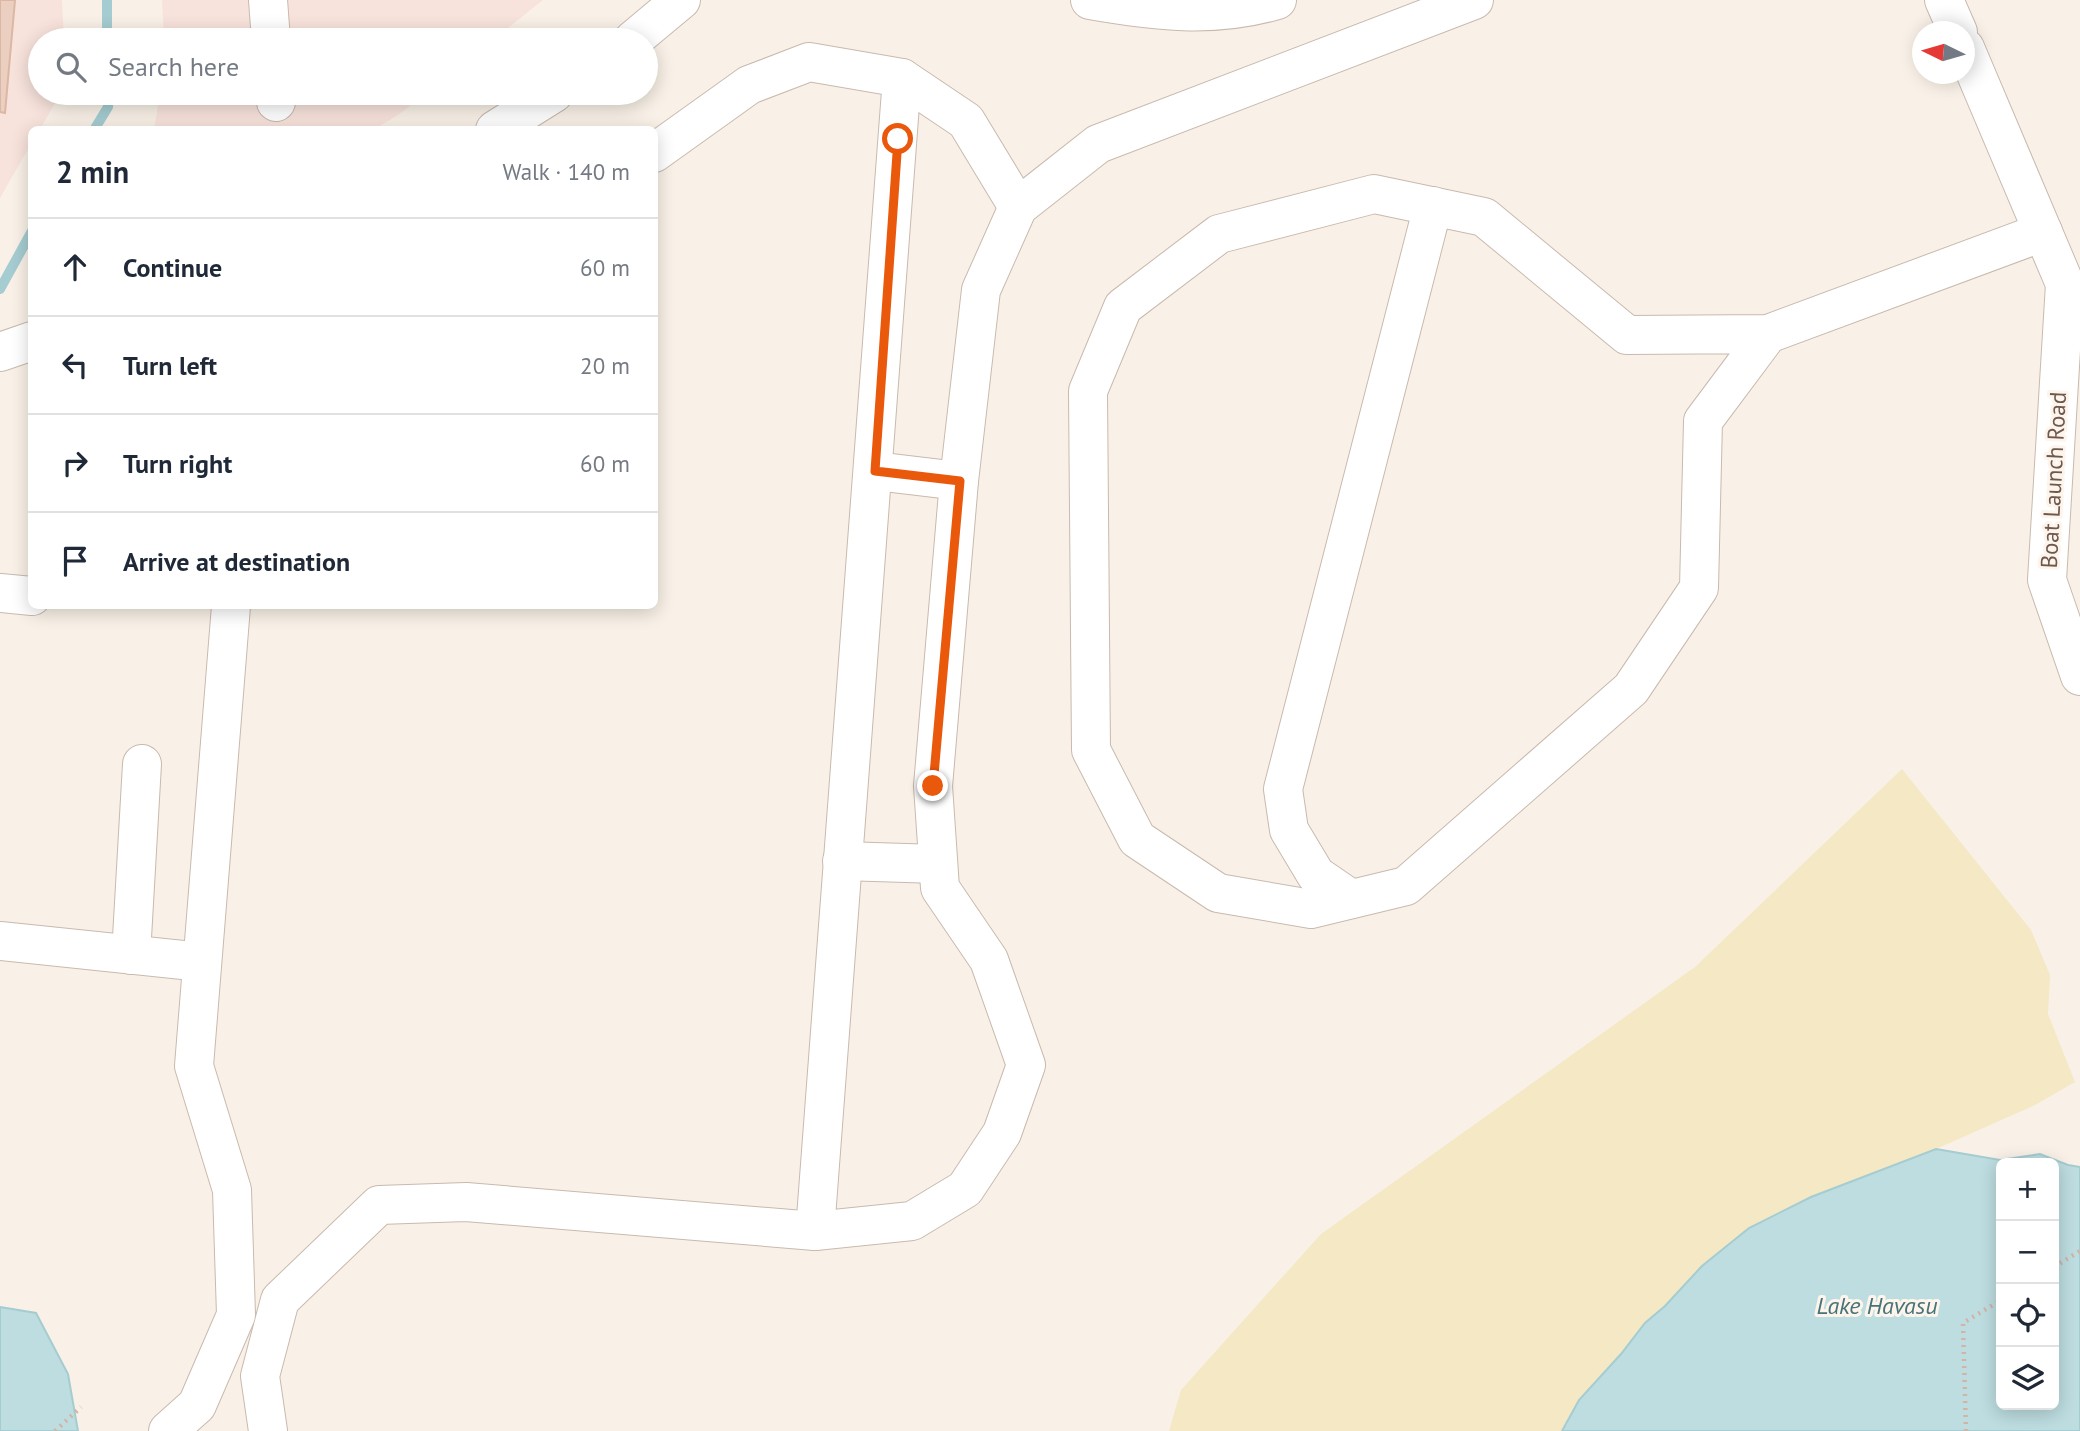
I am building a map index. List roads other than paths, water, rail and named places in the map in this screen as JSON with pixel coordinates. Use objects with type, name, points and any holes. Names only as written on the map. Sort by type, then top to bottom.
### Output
[{"type":"street","points":[[268,0],[270,28]]},
{"type":"street","points":[[647,28],[681,0]]},
{"type":"street","points":[[1090,0],[1186,13],[1225,11],[1277,0]]},
{"type":"street","points":[[268,1431],[260,1376],[280,1300],[379,1205],[466,1202],[815,1231],[912,1221],[965,1189],[1002,1133],[1026,1065],[989,960],[940,888],[933,786],[960,481],[981,290],[1018,207],[1098,144],[1474,0]]},
{"type":"street","points":[[1944,0],[1953,21]]},
{"type":"street","points":[[658,150],[749,85],[808,62],[902,78],[966,121],[1018,207]]},
{"type":"street","name":"Boat Launch Road","points":[[1975,72],[2065,284],[2047,580],[2080,676]]},
{"type":"street","points":[[815,1231],[842,860],[875,471],[902,78]]},
{"type":"street","points":[[501,126],[535,105]]},
{"type":"street","points":[[1768,334],[1703,421],[1699,588],[1631,689],[1406,886],[1311,909],[1218,893],[1137,839],[1091,750],[1088,391],[1124,307],[1219,234],[1374,194],[1484,217],[1627,335],[1768,334],[2043,232]]},
{"type":"street","points":[[1351,900],[1316,875],[1289,830],[1283,789],[1433,206]]},
{"type":"street","points":[[0,352],[28,342]]},
{"type":"street","points":[[875,471],[960,481]]},
{"type":"street","points":[[0,593],[28,596]]},
{"type":"street","points":[[168,1431],[197,1405],[236,1315],[232,1190],[194,1066],[232,609]]},
{"type":"street","points":[[131,955],[142,764]]},
{"type":"street","points":[[842,860],[938,864]]},
{"type":"street","points":[[0,941],[202,962]]},
{"type":"water","name":"Lake Havasu","points":[[1936,1149],[1996,1159],[1996,1410],[2059,1410],[2059,1161],[2080,1167],[2080,1431],[1562,1431],[1579,1400],[1645,1323],[1665,1306],[1702,1266],[1749,1228],[1811,1197]]},
{"type":"water","name":"Lake Havasu","points":[[2040,1154],[2050,1158],[2013,1158]]},
{"type":"water","points":[[0,1307],[36,1313],[68,1374],[78,1431],[0,1431]]},
{"type":"waterway","points":[[107,0],[107,28]]},
{"type":"waterway","points":[[96,126],[108,105]]},
{"type":"waterway","points":[[0,289],[28,238]]}]
